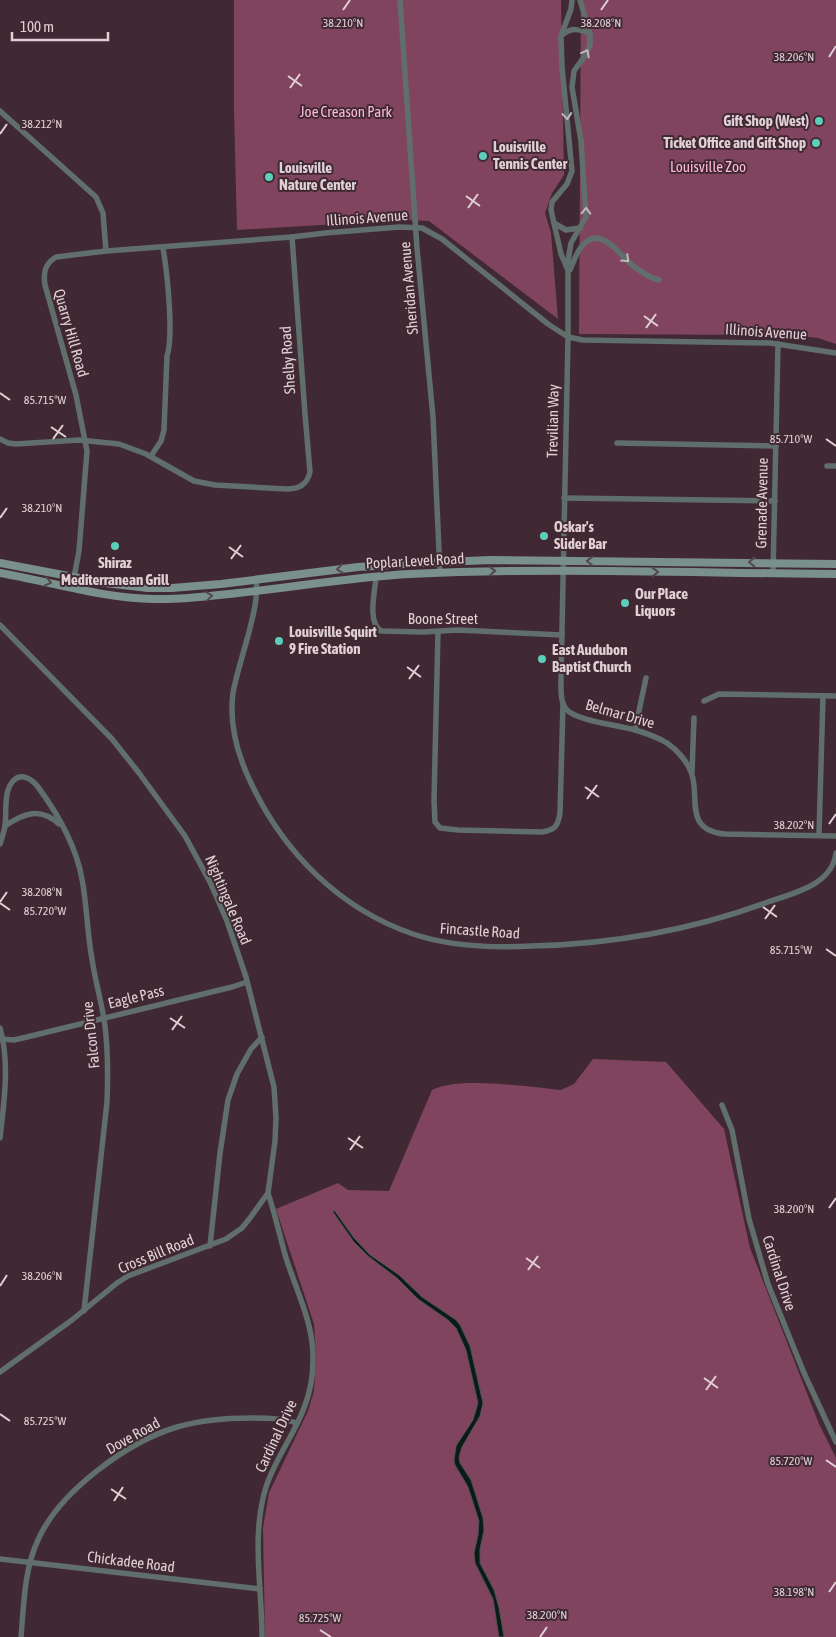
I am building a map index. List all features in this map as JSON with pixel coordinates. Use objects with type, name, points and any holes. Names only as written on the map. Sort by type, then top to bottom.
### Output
[{"type":"main road","name":"Poplar Level Road","points":[[0,563],[105,583],[148,588],[192,587],[358,566],[440,562],[774,562],[836,564]]},
{"type":"main road","name":"Poplar Level Road","points":[[0,573],[72,588],[151,599],[199,598],[376,577],[440,573],[563,571],[836,574]]},
{"type":"street","name":"Sheridan Avenue","points":[[400,0],[416,227],[433,417],[440,573]]},
{"type":"street","name":"Trevilian Way","points":[[569,272],[561,254],[551,217],[552,202],[567,184],[572,172],[562,67],[561,36],[571,10],[572,0]]},
{"type":"street","points":[[580,0],[590,34]]},
{"type":"street","points":[[561,36],[569,30],[579,29],[590,34]]},
{"type":"street","name":"Trevilian Way","points":[[563,571],[569,252],[571,243],[586,217],[581,141],[572,79],[578,64],[588,50],[590,34]]},
{"type":"street","points":[[0,111],[96,197],[103,213],[106,251]]},
{"type":"street","points":[[554,223],[566,230],[580,228]]},
{"type":"street","name":"Illinois Avenue","points":[[106,251],[416,227],[429,230],[442,239],[548,324],[568,337],[583,340],[733,341],[778,344],[836,353]]},
{"type":"street","name":"Shelby Road","points":[[151,456],[185,476],[204,483],[292,490],[302,486],[307,481],[310,472],[309,447],[292,237]]},
{"type":"street","points":[[569,272],[582,246],[588,240],[595,238],[608,241],[632,265],[652,278],[659,280]]},
{"type":"street","points":[[0,438],[8,443],[16,444],[78,440],[119,444],[134,448],[151,456],[161,441],[164,430],[167,356],[169,349],[169,319],[163,248]]},
{"type":"street","name":"Quarry Hill Road","points":[[72,588],[79,551],[87,463],[86,442],[76,395],[46,293],[44,276],[47,264],[56,258],[106,251]]},
{"type":"street","name":"Grenade Avenue","points":[[773,574],[778,344]]},
{"type":"street","points":[[617,443],[776,446]]},
{"type":"street","points":[[827,466],[836,466]]},
{"type":"street","points":[[564,498],[775,501]]},
{"type":"street","points":[[438,632],[434,800],[437,826],[443,829],[458,830],[542,832],[552,830],[558,825],[560,813],[563,702],[561,679],[563,571]]},
{"type":"street","name":"Boone Street","points":[[376,577],[373,618],[376,627],[384,632],[458,630],[562,635]]},
{"type":"street","name":"Fincastle Road","points":[[256,580],[258,591],[234,692],[232,711],[238,748],[246,770],[270,818],[297,856],[343,897],[388,924],[414,935],[440,942],[482,946],[557,946],[635,937],[673,930],[727,916],[797,891],[825,877],[834,864],[836,853]]},
{"type":"street","name":"Nightingale Road","points":[[0,625],[112,739],[139,772],[180,830],[210,882],[247,982],[274,1087],[275,1141],[268,1193]]},
{"type":"street","points":[[635,730],[646,678]]},
{"type":"street","points":[[704,701],[719,694],[836,696]]},
{"type":"street","points":[[820,835],[824,696]]},
{"type":"street","name":"Belmar Drive","points":[[563,702],[567,710],[575,715],[635,730],[660,739],[682,758],[692,772]]},
{"type":"street","points":[[694,718],[692,772],[697,815],[701,822],[711,831],[725,834],[836,836]]},
{"type":"street","name":"Falcon Drive","points":[[5,826],[10,786],[14,780],[22,777],[29,778],[36,784],[64,828],[75,853],[82,879],[91,957],[104,1018],[108,1052],[108,1102],[84,1311]]},
{"type":"street","points":[[0,844],[5,826],[17,817],[28,813],[39,813],[53,818],[64,828]]},
{"type":"street","name":"Eagle Pass","points":[[1,1039],[14,1040],[247,982]]},
{"type":"street","points":[[0,1028],[5,1072],[0,1138]]},
{"type":"street","points":[[210,1246],[220,1152],[228,1100],[237,1074],[251,1049],[262,1038]]},
{"type":"street","name":"Cardinal Drive","points":[[722,1105],[732,1130],[749,1219],[768,1284],[804,1374],[836,1441]]},
{"type":"street","name":"Cross Bill Road","points":[[0,1372],[84,1311],[128,1276],[226,1240],[235,1234],[246,1223],[268,1193]]},
{"type":"street","name":"Cardinal Drive","points":[[262,1637],[258,1540],[266,1488],[272,1472],[304,1410],[310,1386],[313,1359],[308,1321],[285,1254],[268,1193]]},
{"type":"street","name":"Dove Road","points":[[21,1637],[30,1562],[43,1530],[63,1501],[98,1471],[139,1444],[176,1427],[213,1419],[261,1418],[297,1423]]},
{"type":"street","name":"Chickadee Road","points":[[0,1559],[260,1589]]},
{"type":"green space","name":"Joe Creason Park","points":[[234,0],[561,0],[564,175],[552,193],[545,213],[551,233],[558,319],[429,221],[405,220],[237,230]]},
{"type":"green space","name":"Louisville Zoo","points":[[581,0],[836,0],[836,344],[818,338],[790,335],[579,334]]},
{"type":"green space","points":[[593,1059],[666,1062],[724,1129],[750,1248],[819,1424],[836,1458],[836,1637],[265,1637],[263,1528],[269,1493],[308,1411],[314,1391],[316,1355],[314,1324],[276,1209],[338,1183],[348,1190],[389,1191],[432,1090],[444,1086],[476,1083],[561,1090],[574,1084]]},
{"type":"shaded area","points":[[334,1210],[354,1238],[370,1255],[399,1275],[422,1297],[456,1320],[470,1346],[483,1403],[480,1416],[462,1447],[459,1457],[460,1463],[471,1480],[483,1518],[484,1530],[480,1549],[480,1563],[494,1590],[504,1637],[499,1637],[493,1599],[475,1563],[474,1553],[479,1521],[468,1487],[454,1460],[456,1446],[473,1420],[478,1403],[466,1350],[456,1328],[448,1320],[418,1299],[397,1278],[368,1256],[354,1242],[333,1212]]},
{"type":"place","name":"Gift Shop (West)","points":[[819,121]]},
{"type":"place","name":"Ticket Office and Gift Shop","points":[[816,143]]},
{"type":"place","name":"Louisville Tennis Center","points":[[483,156]]},
{"type":"place","name":"Louisville Nature Center","points":[[269,177]]},
{"type":"place","name":"Oskar's Slider Bar","points":[[544,536]]},
{"type":"place","name":"Shiraz Mediterranean Grill","points":[[115,546]]},
{"type":"place","name":"Our Place Liquors","points":[[625,603]]},
{"type":"place","name":"Louisville Squirt 9 Fire Station","points":[[279,641]]},
{"type":"place","name":"East Audubon Baptist Church","points":[[542,659]]}]
